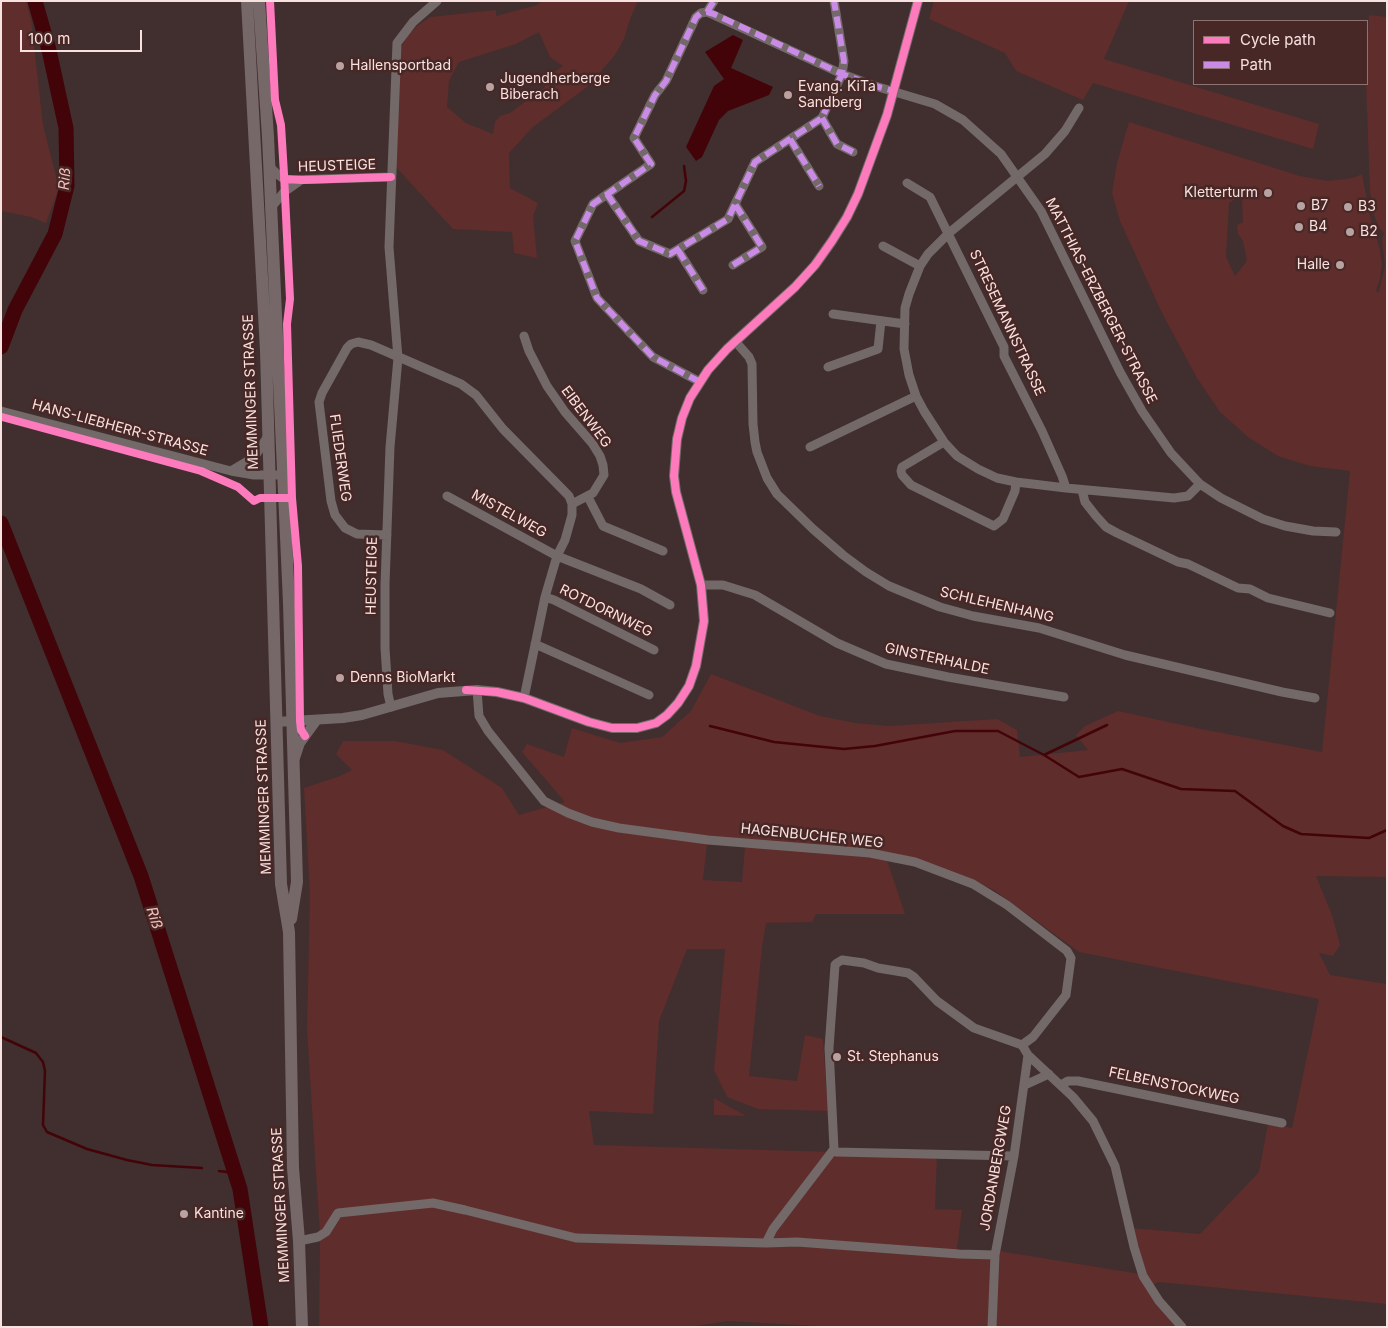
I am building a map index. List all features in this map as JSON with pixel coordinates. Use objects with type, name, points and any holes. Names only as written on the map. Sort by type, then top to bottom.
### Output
[{"type":"main road","name":"MEMMINGER STRASSE","points":[[247,1],[269,434],[282,884],[290,932]]},
{"type":"main road","name":"MEMMINGER STRASSE","points":[[259,1],[284,475],[293,721],[297,882],[290,932],[293,1168],[302,1327]]},
{"type":"street","name":"HEUSTEIGE","points":[[391,707],[388,694],[385,648],[385,584],[390,447],[398,358],[389,247],[397,43],[413,22],[437,1]]},
{"type":"street","points":[[700,382],[653,357],[597,298],[575,241],[593,204],[651,164],[634,138],[655,95],[666,82],[696,17],[701,13],[707,12],[714,1]]},
{"type":"street","points":[[607,194],[639,241],[670,254],[728,219],[755,162],[822,118],[842,74],[844,61],[834,1]]},
{"type":"street","points":[[276,722],[316,721],[362,715],[438,693],[477,690],[524,698],[589,722],[612,728],[637,728],[656,723],[678,703],[689,686],[696,666],[704,621],[701,585],[676,492],[674,476],[674,457],[680,425],[690,398],[717,359],[795,287],[815,265],[832,241],[858,194],[887,115],[918,1]]},
{"type":"street","name":"MATTHIAS-ERZBERGER-STRASSE","points":[[707,12],[842,74],[935,104],[964,120],[1001,154],[1019,177],[1041,211],[1120,372],[1142,411],[1171,452],[1200,484],[1221,498],[1285,526],[1336,532]]},
{"type":"street","points":[[1079,108],[1055,145],[1019,177],[949,233],[928,254],[920,266],[908,294],[905,324],[906,361],[916,396],[934,430],[957,456],[978,469],[998,478],[1082,490],[1174,498],[1188,496],[1200,484]]},
{"type":"street","points":[[822,118],[837,144],[853,152]]},
{"type":"street","points":[[790,138],[819,186]]},
{"type":"street","name":"HEUSTEIGE","points":[[268,166],[284,179],[391,177]]},
{"type":"street","name":"HEUSTEIGE","points":[[270,209],[284,192],[302,180]]},
{"type":"street","name":"STRESEMANNSTRASSE","points":[[907,183],[930,197],[949,233],[1004,348],[1004,356],[1050,447],[1066,488]]},
{"type":"street","points":[[733,265],[762,247],[735,204]]},
{"type":"street","points":[[883,246],[920,266]]},
{"type":"street","points":[[678,250],[703,290]]},
{"type":"street","points":[[833,314],[905,324]]},
{"type":"street","points":[[828,367],[878,349],[881,321]]},
{"type":"street","name":"EIBENWEG","points":[[524,336],[528,351],[547,386],[565,412],[592,443],[603,465],[604,475],[598,486],[588,497],[572,504]]},
{"type":"street","name":"SCHLEHENHANG","points":[[735,341],[749,357],[752,364],[753,424],[757,452],[767,478],[777,494],[843,555],[889,586],[956,612],[1039,628],[1124,655],[1315,698]]},
{"type":"street","name":"FLIEDERWEG","points":[[387,535],[357,534],[345,528],[335,515],[331,501],[318,402],[351,344],[364,342],[398,358]]},
{"type":"street","points":[[398,358],[461,384],[476,396],[504,430],[562,487],[572,504],[570,524],[557,556],[545,597],[524,698]]},
{"type":"street","points":[[810,447],[916,396]]},
{"type":"street","name":"HANS-LIEBHERR-STRASSE","points":[[2,411],[231,471],[254,475],[284,475]]},
{"type":"street","points":[[231,471],[257,453],[269,434]]},
{"type":"street","points":[[944,442],[902,466],[902,475],[911,485],[994,526],[1003,519],[1015,491],[1016,482]]},
{"type":"street","points":[[1082,490],[1086,502],[1096,516],[1106,527],[1117,533],[1238,588],[1250,589],[1268,598],[1330,614]]},
{"type":"street","name":"MISTELWEG","points":[[447,496],[557,556],[641,589],[670,605]]},
{"type":"street","points":[[588,497],[602,526],[663,551]]},
{"type":"street","name":"GINSTERHALDE","points":[[701,585],[723,584],[755,595],[837,643],[886,664],[1064,697]]},
{"type":"street","name":"ROTDORNWEG","points":[[545,597],[654,650]]},
{"type":"street","points":[[535,644],[649,695]]},
{"type":"street","name":"HAGENBUCHER WEG","points":[[477,690],[479,716],[488,731],[544,801],[568,813],[592,822],[619,828],[708,840],[870,853],[915,862],[972,884],[1008,905],[1067,951],[1071,958],[1066,995],[1033,1038],[1022,1045]]},
{"type":"street","points":[[294,759],[300,742],[316,721]]},
{"type":"street","points":[[766,1243],[773,1229],[834,1149],[829,1048],[835,966],[839,961],[864,963],[878,968],[908,973],[937,1001],[974,1028],[1022,1045],[1028,1055],[1061,1085],[1093,1121],[1115,1166],[1134,1248],[1143,1276],[1159,1300],[1182,1327]]},
{"type":"street","name":"JORDANBERGWEG","points":[[992,1327],[995,1255],[1014,1156],[1028,1055]]},
{"type":"street","points":[[1025,1085],[1049,1074]]},
{"type":"street","name":"FELBENSTOCKWEG","points":[[1061,1085],[1068,1081],[1078,1081],[1282,1123]]},
{"type":"street","points":[[834,1149],[836,1152],[1014,1156]]},
{"type":"street","points":[[298,1241],[318,1238],[326,1232],[338,1213],[432,1204],[465,1210],[576,1238],[766,1243],[797,1242],[995,1255]]},
{"type":"shaded area","points":[[1,1],[26,1],[31,20],[43,125],[59,188],[46,223],[31,217],[1,211]]},
{"type":"shaded area","points":[[542,1],[638,1],[624,39],[615,55],[587,87],[533,127],[509,153],[510,188],[538,203],[533,216],[537,258],[514,253],[512,232],[453,229],[394,165],[399,52],[407,36],[430,17],[496,10],[496,16],[537,5]],"holes":[[[539,32],[550,57],[563,66],[542,81],[545,87],[510,113],[500,116],[495,122],[493,134],[466,123],[447,107],[449,81],[459,62],[516,44]]]},
{"type":"shaded area","points":[[934,1],[1129,1],[1104,59],[1319,124],[1313,149],[1093,83],[1083,100],[1016,71],[1005,53],[929,19]]},
{"type":"shaded area","points":[[1369,15],[1387,17],[1387,877],[1316,876],[1332,915],[1340,945],[1333,956],[1319,953],[1330,975],[1387,984],[1387,1304],[1159,1282],[1148,1287],[1177,1327],[834,1327],[728,1321],[689,1327],[319,1327],[320,1235],[307,1029],[310,894],[304,788],[352,770],[336,754],[343,741],[395,741],[443,750],[502,788],[519,815],[565,802],[522,752],[527,744],[564,757],[572,728],[620,743],[662,737],[691,711],[711,674],[820,716],[855,723],[888,726],[997,719],[1017,730],[1020,757],[1088,750],[1076,735],[1085,726],[1118,711],[1322,752],[1350,471],[1310,466],[1278,456],[1248,437],[1220,412],[1197,378],[1162,313],[1120,221],[1112,193],[1117,163],[1129,122],[1300,176],[1328,181],[1353,178],[1362,174],[1370,216],[1380,250],[1382,265],[1376,291],[1379,292],[1385,266],[1382,240],[1384,233],[1379,228],[1374,215],[1370,192],[1366,85],[1368,85]],"holes":[[[1256,185],[1252,191],[1245,195],[1242,201],[1243,222],[1237,225],[1247,261],[1235,276],[1226,257],[1229,203]],[[707,843],[745,847],[742,882],[703,880]],[[885,854],[960,875],[994,890],[1079,952],[1319,999],[1292,1128],[1268,1123],[1259,1172],[1200,1234],[1130,1228],[1146,1275],[999,1251],[956,1256],[962,1210],[935,1209],[937,1155],[594,1145],[589,1111],[653,1114],[659,1021],[687,949],[725,949],[714,1070],[727,1097],[758,1109],[828,1111],[823,1039],[805,1035],[797,1081],[749,1076],[766,923],[812,922],[816,914],[905,914]]]},
{"type":"shaded area","points":[[733,35],[743,40],[731,68],[773,87],[769,95],[728,111],[719,120],[702,157],[696,161],[686,147],[714,86],[724,79],[705,52]]},
{"type":"shaded area","points":[[714,1098],[746,1116],[714,1115]]},
{"type":"waterway","name":"Riß","points":[[1,347],[15,310],[55,234],[67,186],[66,128],[49,50],[35,1]]},
{"type":"waterway","points":[[652,217],[684,191],[686,181],[684,166]]},
{"type":"waterway","name":"Riß","points":[[1,523],[141,876],[240,1189],[261,1327]]},
{"type":"waterway","points":[[710,726],[774,742],[844,749],[875,746],[955,731],[998,731],[1044,755],[1107,725]]},
{"type":"waterway","points":[[1044,755],[1079,777],[1122,769],[1181,789],[1235,791],[1283,826],[1301,834],[1369,838],[1387,830]]},
{"type":"waterway","points":[[1,1037],[36,1053],[43,1062],[45,1071],[43,1125],[47,1132],[87,1149],[127,1160],[152,1165],[202,1168]]},
{"type":"waterway","points":[[219,1171],[235,1173]]},
{"type":"marked path","points":[[707,12],[714,1]]},
{"type":"marked path","points":[[607,194],[639,241],[670,254],[728,219],[755,162],[822,118],[842,74],[844,61],[834,1]]},
{"type":"marked path","points":[[700,382],[653,357],[597,298],[575,241],[593,204],[651,164],[634,138],[655,95],[666,81],[696,17],[701,13],[714,14],[842,74],[894,91]]},
{"type":"marked path","points":[[822,118],[837,144],[853,152]]},
{"type":"marked path","points":[[790,139],[819,186]]},
{"type":"marked path","points":[[733,265],[762,247],[735,204]]},
{"type":"marked path","points":[[678,250],[703,290]]},
{"type":"cycle path","points":[[270,1],[275,100],[281,125],[290,299],[287,324],[292,498],[298,566],[300,721],[301,730],[305,736]]},
{"type":"cycle path","points":[[466,690],[497,692],[524,698],[589,722],[612,728],[637,728],[656,723],[678,703],[689,686],[696,666],[704,621],[701,585],[676,492],[674,476],[677,439],[682,418],[690,398],[708,370],[727,349],[795,287],[815,265],[847,217],[858,194],[887,115],[918,1]]},
{"type":"cycle path","points":[[284,179],[391,177]]},
{"type":"cycle path","points":[[2,417],[201,471],[238,487],[254,501],[260,498],[292,498]]},
{"type":"place","name":"Hallensportbad","points":[[340,66]]},
{"type":"place","name":"Jugendherberge Biberach","points":[[490,87]]},
{"type":"place","name":"Evang. KiTa Sandberg","points":[[788,95]]},
{"type":"place","name":"Kletterturm","points":[[1268,193]]},
{"type":"place","name":"B7","points":[[1301,206]]},
{"type":"place","name":"B3","points":[[1348,207]]},
{"type":"place","name":"B4","points":[[1299,227]]},
{"type":"place","name":"B2","points":[[1350,232]]},
{"type":"place","name":"Halle","points":[[1340,265]]},
{"type":"place","name":"Denns BioMarkt","points":[[340,678]]},
{"type":"place","name":"St. Stephanus","points":[[837,1057]]},
{"type":"place","name":"Kantine","points":[[184,1214]]}]
